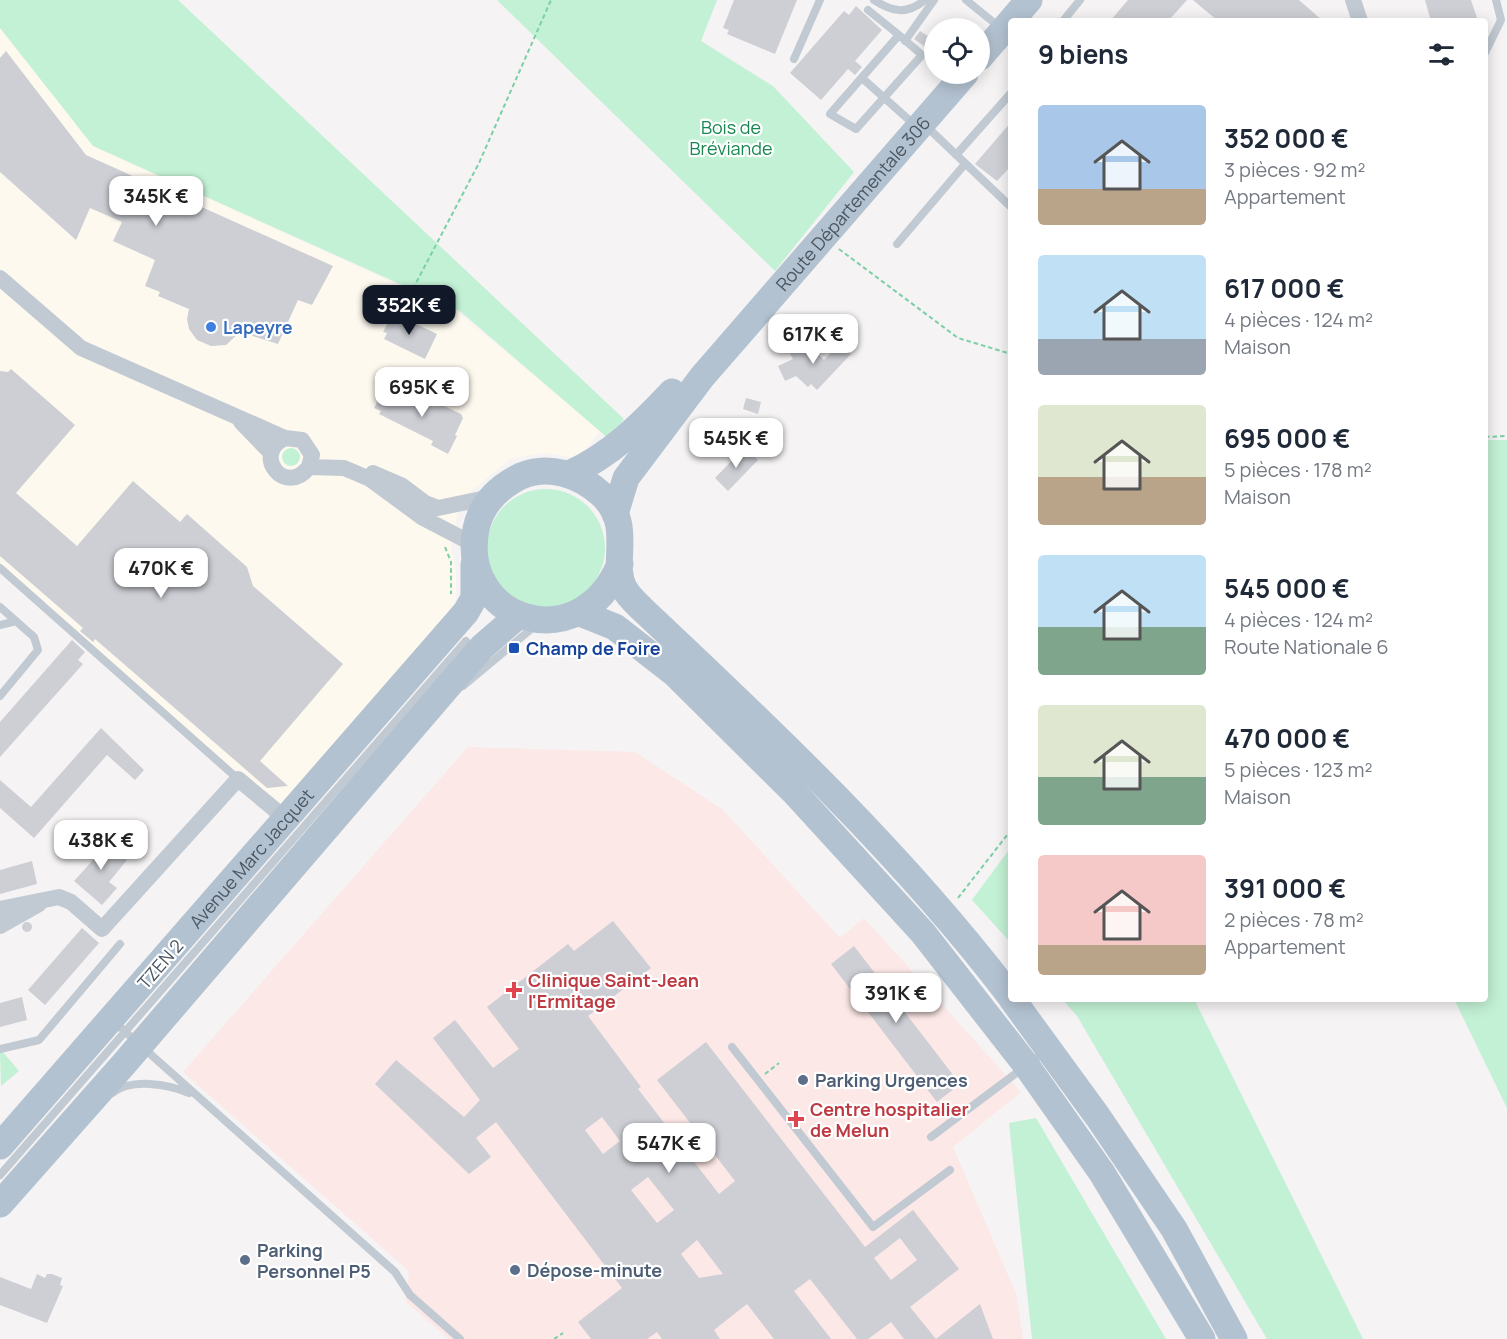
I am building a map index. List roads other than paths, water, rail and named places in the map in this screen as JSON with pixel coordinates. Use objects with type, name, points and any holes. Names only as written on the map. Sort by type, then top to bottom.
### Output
[{"type":"main road","points":[[990,23],[1010,0]]},
{"type":"main road","points":[[1014,18],[1029,0]]},
{"type":"main road","points":[[990,45],[1008,24]]},
{"type":"main road","name":"Route Départementale 306","points":[[666,410],[822,237],[915,121],[939,84]]},
{"type":"main road","name":"Route Départementale 306","points":[[666,410],[915,121],[954,84]]},
{"type":"main road","points":[[569,474],[594,462],[666,410]]},
{"type":"main road","points":[[615,514],[626,478],[666,410]]},
{"type":"main road","points":[[620,564],[612,584],[598,601],[580,613],[562,619],[531,617],[498,601],[482,581],[473,551],[478,519],[491,497],[507,483],[526,474],[548,471],[569,474],[596,489],[615,514],[622,538],[620,564],[623,588],[642,609],[766,725],[943,913],[1008,993]]},
{"type":"main road","name":"Avenue Marc Jacquet","points":[[0,1146],[466,612],[474,598],[473,551]]},
{"type":"main road","points":[[580,613],[615,627],[674,673],[794,792],[923,933],[1026,1065],[1102,1173],[1202,1339]]},
{"type":"main road","name":"Avenue Marc Jacquet","points":[[0,1204],[483,647],[531,617]]},
{"type":"main road","points":[[1015,1002],[1050,1048],[1183,1245],[1234,1339]]},
{"type":"main road","points":[[1183,1245],[1198,1261],[1247,1339]]},
{"type":"street","points":[[1353,0],[1359,18]]},
{"type":"street","points":[[0,278],[81,348],[285,438],[297,438],[318,451],[401,484],[425,503],[438,508],[491,497]]},
{"type":"street","points":[[223,410],[248,428],[271,453],[275,471],[286,478],[300,476],[309,467],[312,455],[306,443]]},
{"type":"street","points":[[271,453],[274,445],[285,438]]},
{"type":"street","points":[[309,467],[344,468],[370,478],[405,506],[473,551]]},
{"type":"street","points":[[0,909],[59,897],[71,902],[102,929],[238,780],[285,818]]},
{"type":"street","points":[[0,926],[18,918],[45,900]]},
{"type":"lane","points":[[794,59],[820,0]]},
{"type":"lane","points":[[874,0],[898,12],[912,9],[925,0]]},
{"type":"lane","points":[[868,10],[902,38],[922,55],[856,129],[830,114],[902,38],[934,0]]},
{"type":"lane","points":[[966,0],[979,18]]},
{"type":"lane","points":[[1065,18],[1080,0]]},
{"type":"lane","points":[[1488,47],[1501,20],[1496,0]]},
{"type":"lane","points":[[862,78],[956,155],[1008,204]]},
{"type":"lane","points":[[956,155],[1008,96]]},
{"type":"lane","points":[[897,244],[965,164]]},
{"type":"lane","points":[[0,568],[238,780]]},
{"type":"lane","points":[[0,607],[34,638],[38,650],[0,696]]},
{"type":"lane","points":[[0,626],[16,621]]},
{"type":"lane","name":"TZEN 2","points":[[0,1175],[466,641]]},
{"type":"lane","points":[[0,683],[13,679]]},
{"type":"lane","points":[[0,1049],[39,1040],[120,944]]},
{"type":"lane","points":[[110,1018],[395,1272],[410,1295],[460,1339]]},
{"type":"lane","points":[[732,1047],[873,1227],[951,1170]]},
{"type":"lane","points":[[931,1137],[1050,1048]]},
{"type":"lane","name":"Avenue Marc Jacquet","points":[[90,1102],[102,1101],[117,1089],[133,1084],[175,1087],[195,1095]]},
{"type":"place","name":"Lapeyre","points":[[211,327]]},
{"type":"place","name":"Champ de Foire","points":[[514,648]]},
{"type":"place","name":"Clinique Saint-Jean l'Ermitage","points":[[514,990]]},
{"type":"place","name":"Parking Urgences","points":[[803,1080]]},
{"type":"place","name":"Centre hospitalier de Melun","points":[[796,1119]]},
{"type":"place","name":"Parking Personnel P5","points":[[245,1260]]},
{"type":"place","name":"Dépose-minute","points":[[515,1270]]},
{"type":"park label","name":"Bois de Bréviande","points":[[731,137]]}]
